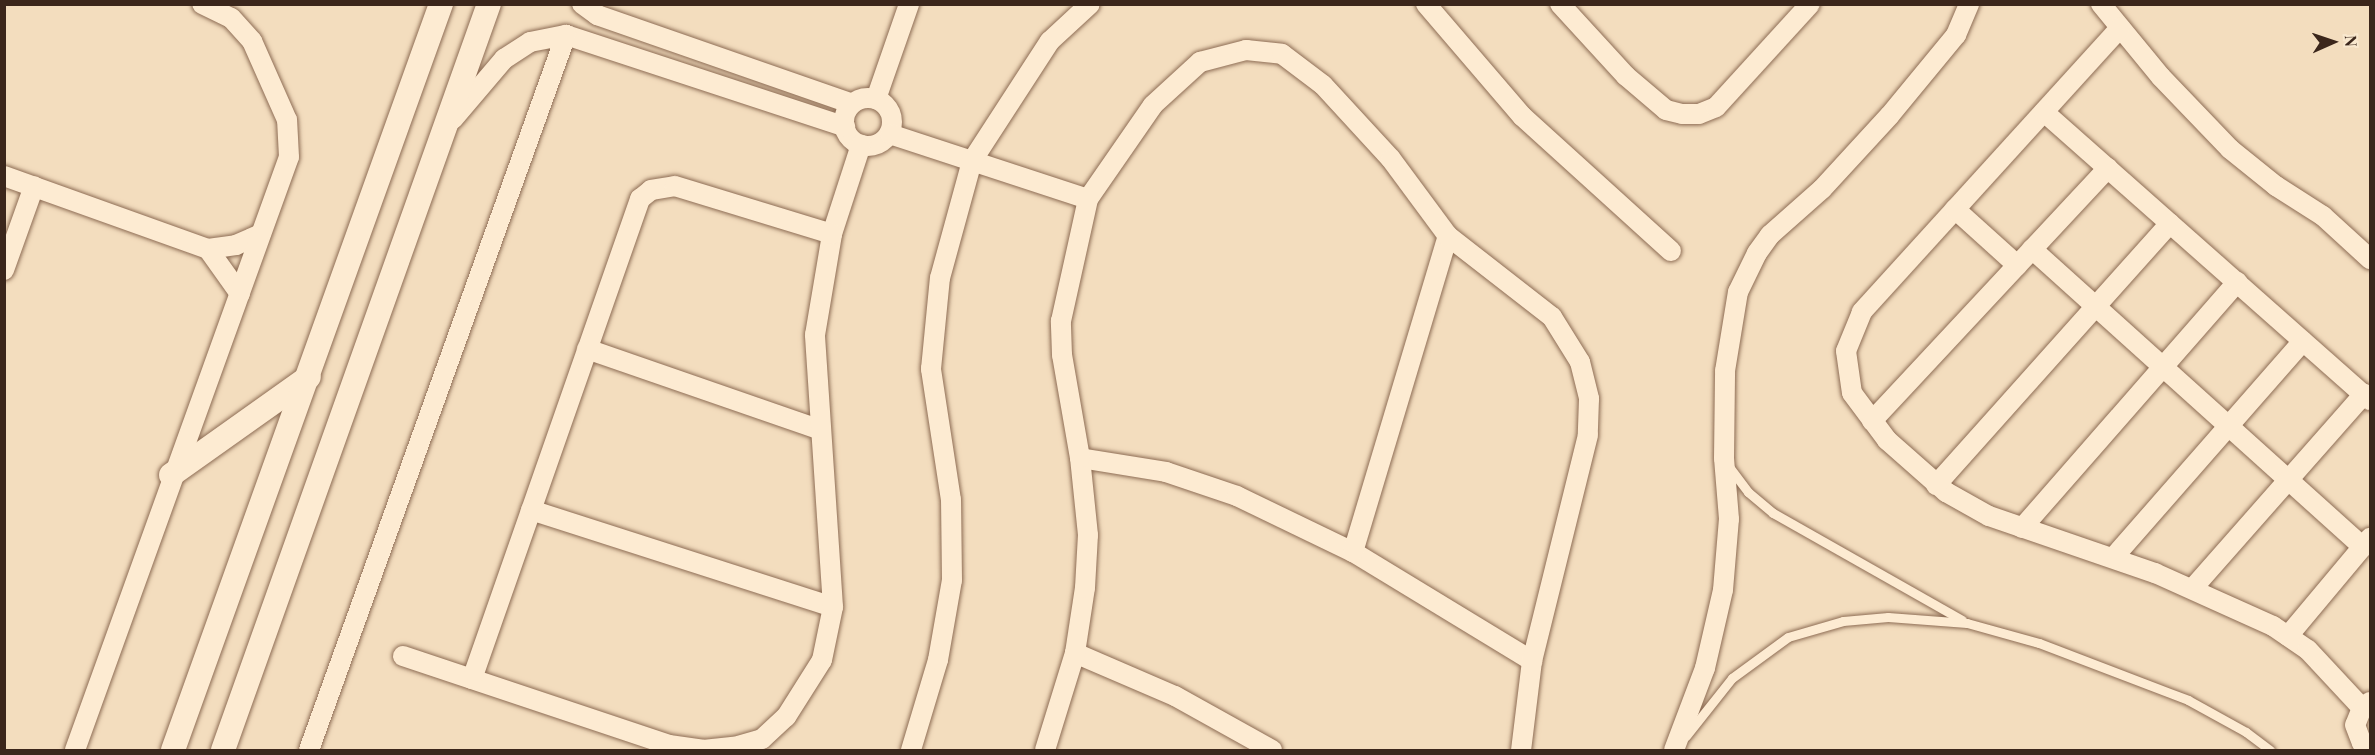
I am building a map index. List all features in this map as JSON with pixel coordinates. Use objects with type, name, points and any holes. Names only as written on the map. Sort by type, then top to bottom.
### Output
[{"type":"street","points":[[75,750],[171,475],[289,157],[287,120],[246,32],[231,18],[202,4]]},
{"type":"street","points":[[173,750],[309,377],[441,4]]},
{"type":"street","points":[[223,750],[489,4]]},
{"type":"street","points":[[582,4],[597,15],[852,104]]},
{"type":"street","points":[[876,99],[909,4]]},
{"type":"street","points":[[910,750],[938,660],[952,580],[951,500],[931,369],[939,278],[972,161],[1050,40],[1090,4]]},
{"type":"street","points":[[1426,4],[1522,116],[1671,251]]},
{"type":"street","points":[[1562,5],[1626,76],[1666,110],[1682,114],[1699,114],[1716,107],[1810,4]]},
{"type":"street","points":[[1675,750],[1695,701],[1723,590],[1729,519],[1724,458],[1729,332],[1746,273],[1770,235],[1821,189],[1925,74],[1956,35],[1969,4]]},
{"type":"street","points":[[2101,4],[2230,149],[2276,186],[2323,216],[2370,259]]},
{"type":"street","points":[[2120,28],[1854,324],[1846,351],[1848,379],[1859,405],[1908,462],[1936,485],[1967,505],[2022,528],[2113,558],[2193,588],[2288,636],[2308,650],[2366,705],[2355,725],[2363,747]]},
{"type":"street","points":[[445,128],[504,59],[530,42],[566,35],[845,127],[854,141],[861,145],[878,145],[890,134],[889,109],[876,99],[867,98],[852,104],[847,111],[845,127]]},
{"type":"street","points":[[309,750],[566,35]]},
{"type":"street","points":[[1045,750],[1075,653],[1086,588],[1088,535],[1080,458],[1063,365],[1061,321],[1088,199],[1153,105],[1200,62],[1246,50],[1282,54],[1323,85],[1391,159],[1448,236],[1552,317],[1580,362],[1589,399],[1588,435],[1533,661],[1521,750]]},
{"type":"street","points":[[2044,112],[2367,397],[2288,480],[2193,588]]},
{"type":"street","points":[[890,134],[1088,199]]},
{"type":"street","points":[[403,656],[669,745],[703,750],[734,747],[762,739],[786,717],[822,660],[832,607],[828,513],[818,429],[815,335],[832,234],[861,145]]},
{"type":"street","points":[[1872,421],[2108,168]]},
{"type":"street","points":[[4,176],[208,249],[236,245],[261,234]]},
{"type":"street","points":[[4,270],[34,186]]},
{"type":"street","points":[[472,679],[640,199],[651,189],[675,186],[832,234]]},
{"type":"street","points":[[1955,209],[2017,265]]},
{"type":"street","points":[[1936,485],[2170,223]]},
{"type":"street","points":[[1353,552],[1448,236]]},
{"type":"street","points":[[208,249],[240,294]]},
{"type":"street","points":[[2032,249],[2288,480],[2366,542],[2288,636]]},
{"type":"street","points":[[2022,528],[2236,282]]},
{"type":"street","points":[[2113,558],[2303,341]]},
{"type":"street","points":[[587,349],[818,429]]},
{"type":"street","points":[[171,475],[309,377]]},
{"type":"street","points":[[1080,458],[1166,472],[1217,489],[1353,552],[1533,661]]},
{"type":"street","points":[[531,510],[832,607]]},
{"type":"street","points":[[1075,653],[1175,696],[1272,750]]},
{"type":"lane","points":[[1724,458],[1748,492],[1773,513],[1967,623]]},
{"type":"lane","points":[[1675,750],[1732,678],[1788,637],[1865,617],[1967,623],[2039,643],[2155,686],[2246,732],[2270,750]]}]
